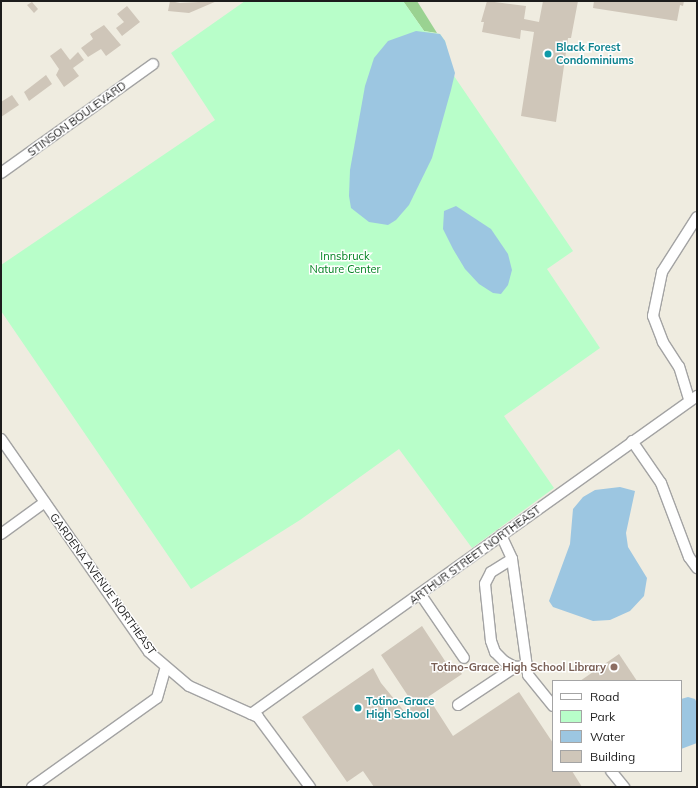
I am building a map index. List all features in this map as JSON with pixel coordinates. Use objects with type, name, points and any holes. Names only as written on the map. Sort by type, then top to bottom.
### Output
[{"type":"street","name":"STINSON BOULEVARD","points":[[1,173],[153,64]]},
{"type":"street","points":[[693,398],[679,367],[663,342],[653,316],[662,272],[697,217]]},
{"type":"street","name":"ARTHUR STREET NORTHEAST","points":[[251,714],[421,595],[693,398]]},
{"type":"street","name":"GARDENA AVENUE NORTHEAST","points":[[1,438],[149,652],[189,686],[258,717],[310,787]]},
{"type":"street","points":[[632,441],[661,483],[689,557],[697,568]]},
{"type":"street","points":[[1,534],[44,502]]},
{"type":"street","points":[[502,535],[512,559],[528,675],[552,705]]},
{"type":"street","points":[[512,559],[491,572],[485,584],[492,640],[495,652],[504,661],[515,666],[527,666]]},
{"type":"street","points":[[421,595],[464,658]]},
{"type":"street","points":[[458,705],[515,666]]},
{"type":"street","points":[[32,787],[157,698],[166,667]]},
{"type":"street","points":[[612,772],[624,787]]},
{"type":"green space","name":"Innsbruck Nature Center","points":[[245,1],[403,1],[424,31],[440,34],[445,41],[454,76],[573,251],[547,269],[600,348],[504,416],[554,488],[472,548],[399,449],[300,520],[191,589],[1,311],[1,265],[215,120],[171,53]]},
{"type":"green space","points":[[403,1],[417,1],[437,33],[424,31]]},
{"type":"water","points":[[416,31],[440,34],[445,41],[455,73],[451,90],[432,158],[409,205],[396,220],[388,225],[369,222],[351,208],[349,196],[350,170],[365,86],[374,58],[388,41]]},
{"type":"water","points":[[456,206],[491,229],[508,254],[512,270],[508,285],[501,294],[493,293],[479,284],[465,269],[453,249],[443,229],[444,211]]},
{"type":"water","points":[[620,487],[635,491],[626,533],[628,547],[647,578],[644,596],[630,611],[610,620],[593,621],[553,607],[549,601],[570,544],[573,509],[583,497],[595,490]]},
{"type":"water","points":[[688,697],[695,699],[697,703],[697,743],[682,749],[682,699]]},
{"type":"building","points":[[170,1],[180,3],[217,1],[189,13],[168,11]]},
{"type":"building","name":"Black Forest Condominiums","points":[[487,1],[526,6],[524,19],[539,22],[543,1],[578,1],[571,38],[568,38],[556,122],[521,116],[534,32],[521,30],[520,39],[482,32],[484,22],[481,22]]},
{"type":"building","name":"Black Forest Condominiums","points":[[594,1],[684,1],[683,6],[680,5],[677,21],[593,8]]},
{"type":"building","points":[[32,2],[38,9],[34,13],[27,5]]},
{"type":"building","points":[[127,6],[140,22],[122,36],[116,28],[124,22],[117,14]]},
{"type":"building","points":[[104,25],[121,45],[106,56],[101,49],[88,57],[81,48],[93,39],[90,34]]},
{"type":"building","points":[[61,48],[70,60],[78,52],[84,60],[73,68],[79,76],[64,87],[56,75],[59,69],[50,56]]},
{"type":"building","points":[[46,75],[52,84],[29,101],[24,92]]},
{"type":"building","points":[[12,95],[19,105],[1,117],[1,102]]},
{"type":"building","name":"Totino-Grace High School","points":[[422,626],[449,667],[454,663],[462,674],[428,697],[453,736],[519,692],[552,742],[552,772],[573,772],[582,787],[374,787],[363,771],[347,782],[302,717],[373,668],[381,683],[404,711],[414,705],[381,655]]},
{"type":"building","name":"Totino-Grace High School Library","points":[[619,654],[636,680],[581,680]]},
{"type":"place","name":"Black Forest Condominiums","points":[[548,54]]},
{"type":"place","name":"Totino-Grace High School Library","points":[[614,667]]},
{"type":"place","name":"Totino-Grace High School","points":[[358,708]]}]
